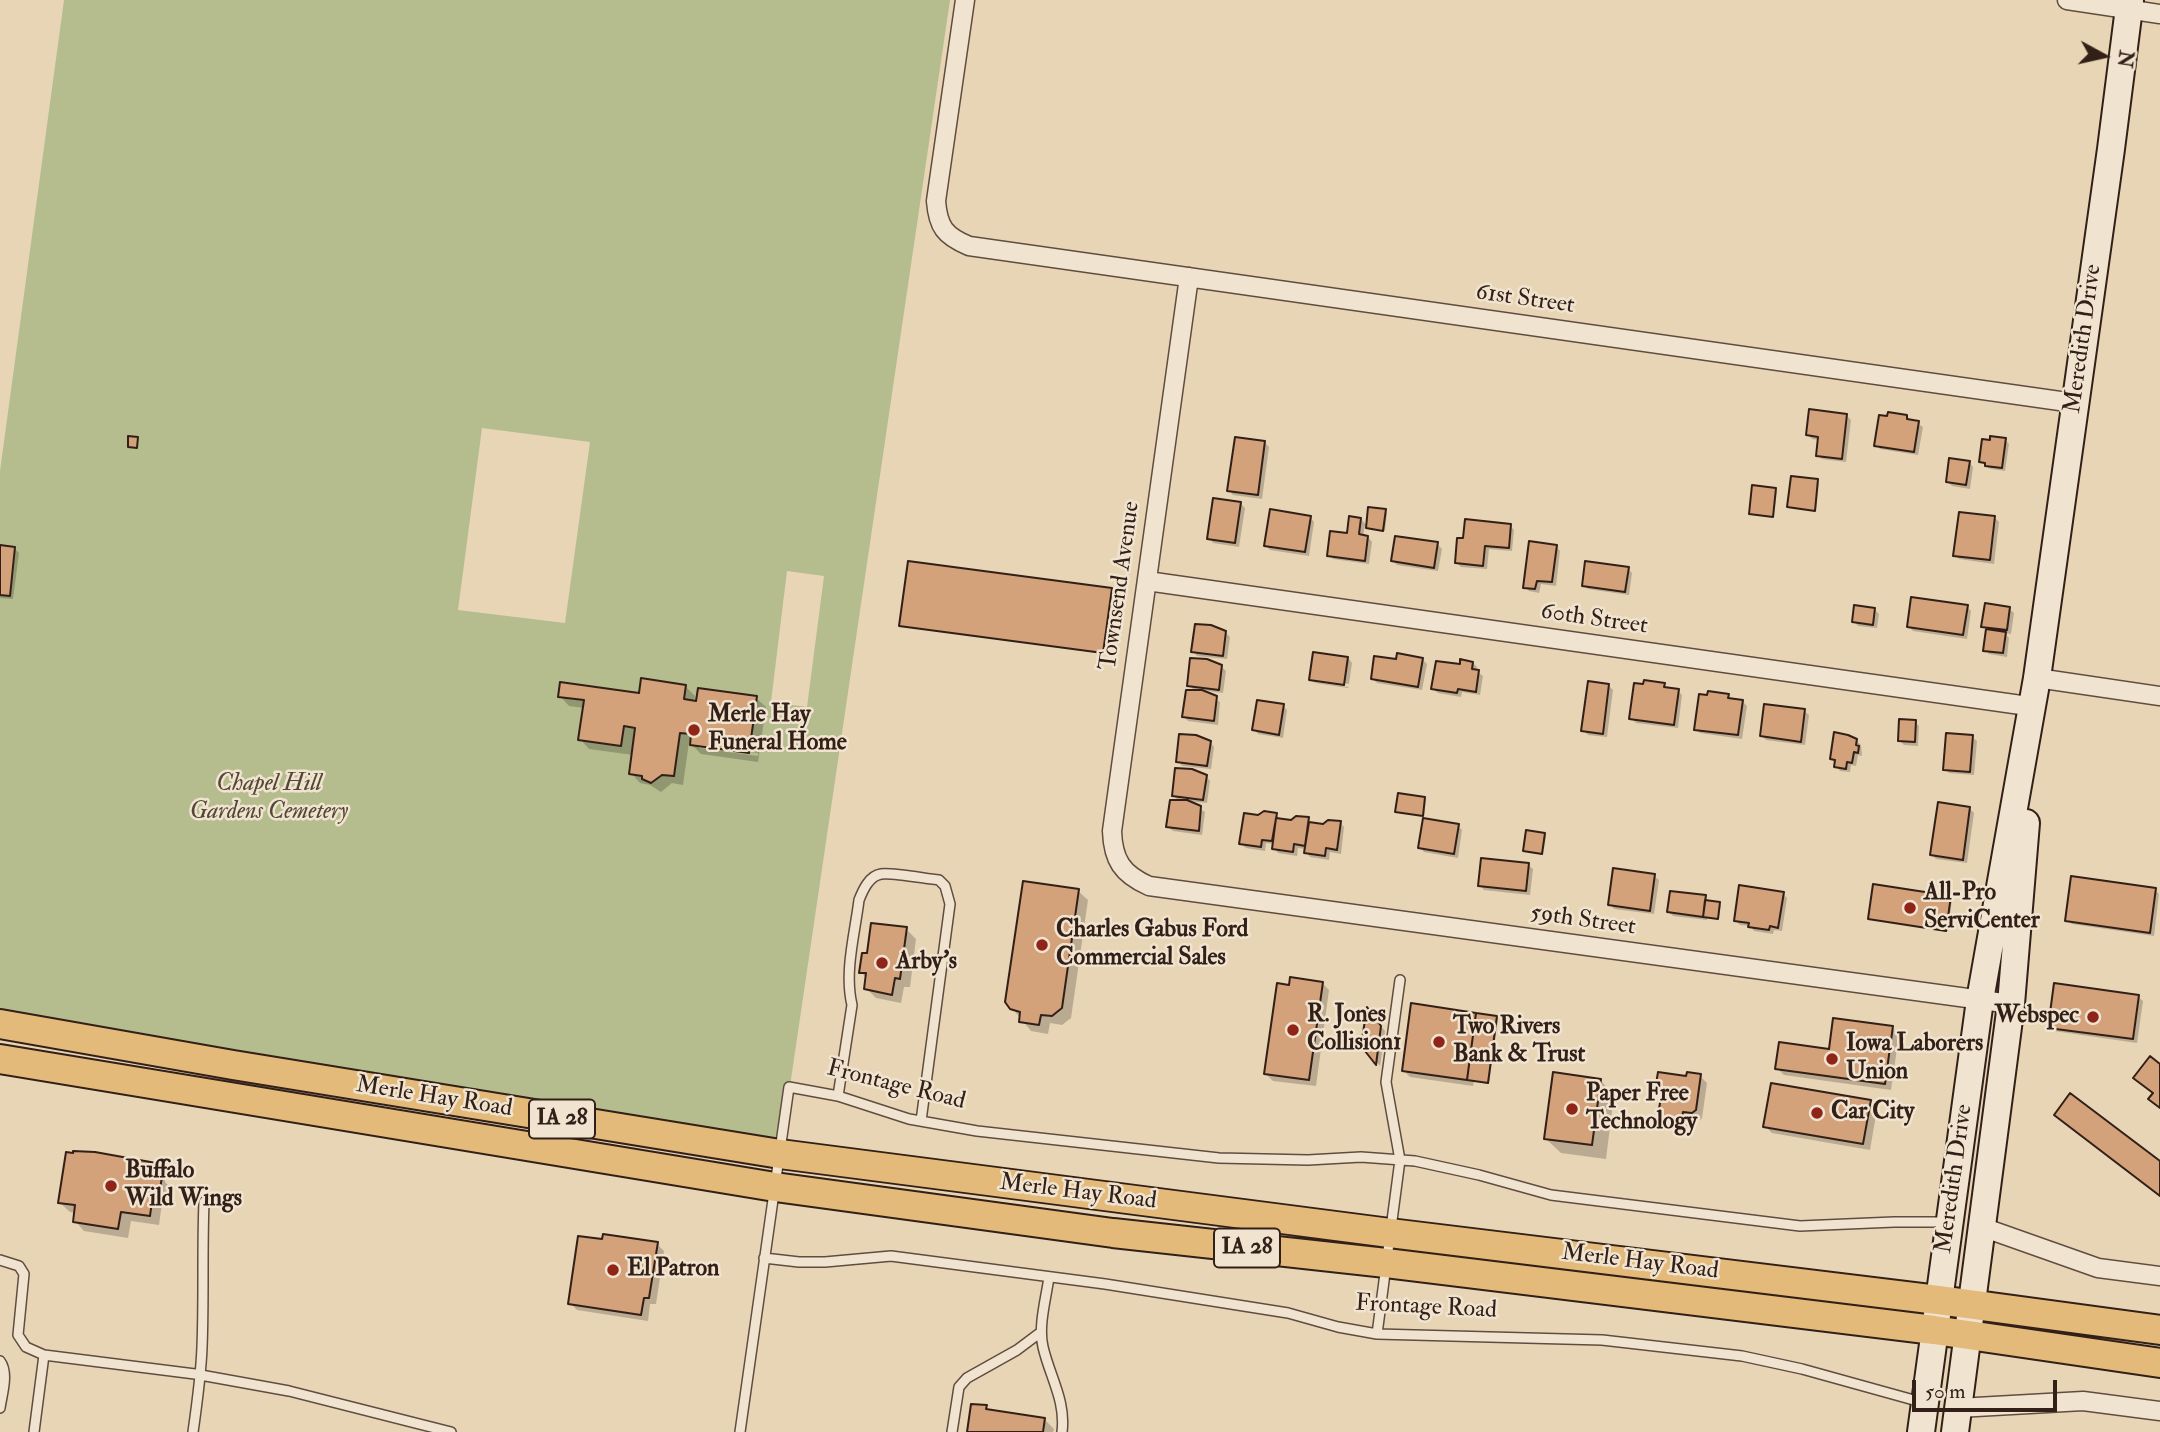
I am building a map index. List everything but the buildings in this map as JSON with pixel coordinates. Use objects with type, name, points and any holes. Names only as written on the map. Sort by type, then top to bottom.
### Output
[{"type":"main road","name":"Meredith Drive","points":[[1956,1420],[2011,1004],[2036,678],[2129,4]]},
{"type":"main road","name":"Meredith Drive","points":[[1921,1432],[1980,1000],[2033,707]]},
{"type":"main road","name":"Merle Hay Road","points":[[0,1024],[223,1063],[1113,1233],[1967,1335],[2160,1363]]},
{"type":"main road","name":"Merle Hay Road","points":[[0,1059],[777,1169],[1390,1233],[1971,1304],[2160,1330]]},
{"type":"street","name":"61st Street","points":[[965,0],[936,201],[937,216],[944,231],[954,240],[969,246],[2074,404]]},
{"type":"street","points":[[2067,0],[2129,4],[2160,15]]},
{"type":"street","name":"Townsend Avenue","points":[[1149,886],[1135,880],[1120,866],[1112,847],[1112,831],[1189,277]]},
{"type":"street","name":"60th Street","points":[[1147,581],[2033,707]]},
{"type":"street","points":[[2036,678],[2160,696]]},
{"type":"street","name":"59th Street","points":[[1149,886],[2011,1004]]},
{"type":"street","points":[[1982,1227],[2098,1268],[2160,1276]]},
{"type":"street","points":[[1956,1420],[2084,1401],[2160,1412]]},
{"type":"lane","points":[[838,1096],[852,1005],[849,993],[850,972],[859,900],[863,889],[870,880],[880,874],[939,880],[946,886],[950,904],[921,1121]]},
{"type":"lane","points":[[1377,1334],[1400,1160],[1385,1082],[1399,980]]},
{"type":"lane","name":"Frontage Road","points":[[777,1169],[789,1087],[838,1096],[921,1121],[977,1131],[1219,1158],[1308,1160],[1361,1157],[1400,1160],[1479,1175],[1551,1195],[1791,1225],[1949,1222]]},
{"type":"lane","points":[[740,1432],[777,1169]]},
{"type":"lane","points":[[193,1432],[201,1375],[204,1202]]},
{"type":"lane","name":"Frontage Road","points":[[764,1258],[825,1262],[891,1256],[1105,1284],[1289,1313],[1338,1327],[1377,1334],[1602,1340],[1742,1356],[1925,1402]]},
{"type":"lane","points":[[0,1259],[19,1266],[24,1273],[18,1335],[26,1346],[44,1355],[201,1375],[289,1391],[451,1432]]},
{"type":"lane","points":[[1049,1277],[1041,1332],[1062,1404],[1062,1432]]},
{"type":"lane","points":[[952,1432],[959,1387],[967,1378],[1017,1350],[1041,1332]]},
{"type":"lane","points":[[34,1432],[44,1355]]},
{"type":"lane","points":[[0,1360],[5,1373],[0,1408]]},
{"type":"green space","name":"Chapel Hill Gardens Cemetery","points":[[64,0],[950,0],[780,1154],[0,1024],[0,471]],"holes":[[[482,428],[590,442],[565,623],[458,610]],[[787,571],[824,576],[807,707],[771,702]],[[642,678],[686,685],[684,699],[696,701],[698,688],[756,696],[749,753],[690,745],[691,734],[680,733],[662,775],[650,783],[642,779],[642,776],[629,774],[635,728],[624,726],[578,739],[584,700],[558,697],[560,683],[639,693]]]},
{"type":"place","name":"Merle Hay Funeral Home","points":[[694,730]]},
{"type":"place","name":"All-Pro ServiCenter","points":[[1910,908]]},
{"type":"place","name":"Charles Gabus Ford Commercial Sales","points":[[1042,945]]},
{"type":"place","name":"Arby's","points":[[882,963]]},
{"type":"place","name":"Webspec","points":[[2093,1017]]},
{"type":"place","name":"R. Jones Collision1","points":[[1293,1030]]},
{"type":"place","name":"Two Rivers Bank & Trust","points":[[1439,1042]]},
{"type":"place","name":"Iowa Laborers Union","points":[[1832,1059]]},
{"type":"place","name":"Paper Free Technology","points":[[1572,1109]]},
{"type":"place","name":"Car City","points":[[1817,1113]]},
{"type":"place","name":"Buffalo Wild Wings","points":[[111,1186]]},
{"type":"place","name":"El Patron","points":[[613,1270]]}]
